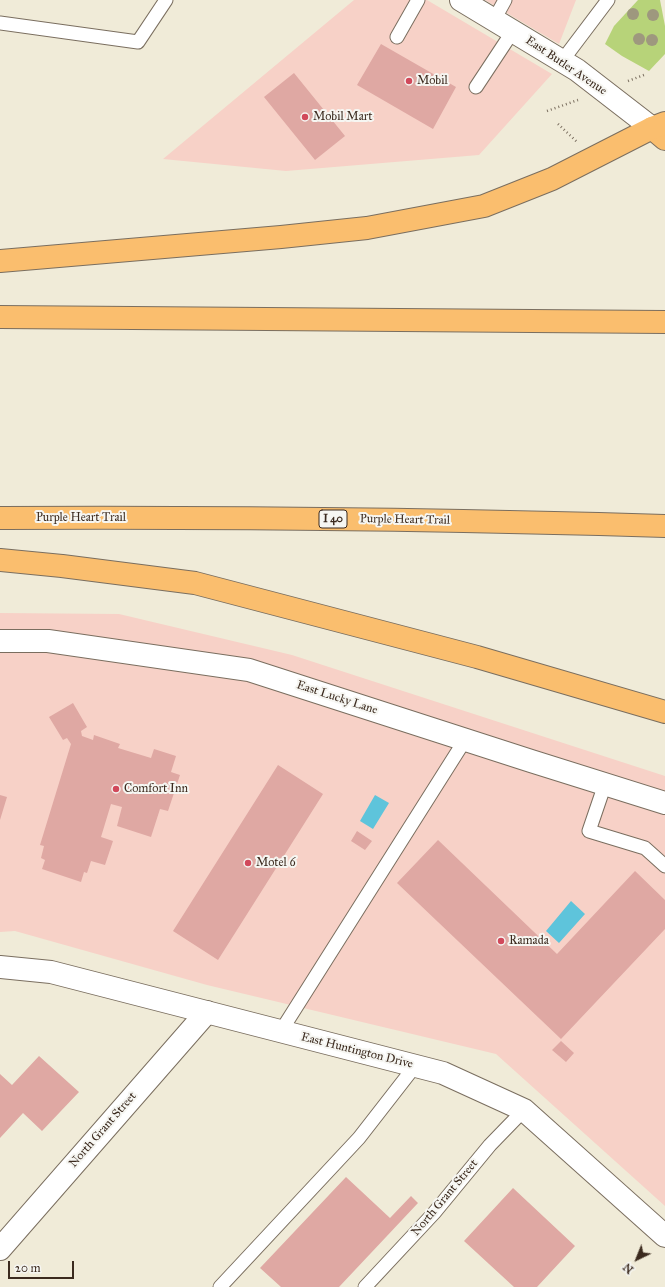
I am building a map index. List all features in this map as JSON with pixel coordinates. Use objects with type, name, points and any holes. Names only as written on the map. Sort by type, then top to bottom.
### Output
[{"type":"highway","points":[[0,261],[368,228],[484,206],[552,179],[661,130]]},
{"type":"highway","points":[[0,317],[278,318],[482,322],[665,322]]},
{"type":"highway","name":"Purple Heart Trail","points":[[0,518],[176,517],[571,523],[665,526]]},
{"type":"highway","points":[[0,560],[62,566],[195,583],[477,657],[665,712]]},
{"type":"street","name":"East Butler Avenue","points":[[461,0],[577,70],[661,130]]},
{"type":"street","name":"East Lucky Lane","points":[[1,644],[48,641],[250,670],[465,740],[665,802]]},
{"type":"street","name":"East Huntington Drive","points":[[0,967],[50,972],[443,1073],[524,1110],[665,1236]]},
{"type":"street","name":"North Grant Street","points":[[0,1249],[206,1012]]},
{"type":"lane","points":[[0,23],[138,42],[166,0]]},
{"type":"lane","points":[[397,37],[418,0]]},
{"type":"lane","points":[[494,20],[505,0]]},
{"type":"lane","points":[[562,61],[608,0]]},
{"type":"lane","points":[[476,87],[512,31]]},
{"type":"lane","points":[[281,1031],[465,740]]},
{"type":"lane","points":[[605,784],[589,831],[645,848],[665,866]]},
{"type":"lane","points":[[220,1287],[358,1138],[415,1066]]},
{"type":"lane","name":"North Grant Street","points":[[365,1287],[434,1213],[490,1145],[524,1110]]},
{"type":"shaded area","points":[[354,0],[427,0],[552,74],[479,155],[286,171],[163,159]]},
{"type":"shaded area","points":[[485,0],[576,0],[559,44]]},
{"type":"shaded area","points":[[0,613],[119,614],[292,655],[665,776],[665,1206],[496,1054],[207,985],[15,931],[0,932]]},
{"type":"green space","points":[[638,0],[660,0],[665,26],[665,54],[649,71],[622,56],[605,44],[614,26]]},
{"type":"water","points":[[375,795],[389,803],[373,829],[360,821]]},
{"type":"water","points":[[571,901],[585,914],[559,943],[546,931]]},
{"type":"building","points":[[381,44],[456,87],[433,129],[357,85]]},
{"type":"building","name":"Mobil Mart","points":[[294,73],[345,136],[315,160],[264,97]]},
{"type":"building","name":"Comfort Inn","points":[[73,703],[87,727],[81,731],[82,736],[93,740],[94,735],[120,744],[118,748],[151,758],[154,749],[176,756],[171,772],[180,775],[168,811],[160,809],[151,837],[117,826],[122,807],[111,804],[101,837],[113,841],[105,865],[91,861],[87,873],[84,872],[81,882],[42,869],[45,860],[41,858],[44,846],[40,845],[71,744],[67,738],[63,740],[49,717]]},
{"type":"building","name":"Motel 6","points":[[278,765],[323,794],[218,960],[173,931]]},
{"type":"building","points":[[0,795],[7,797],[0,820]]},
{"type":"building","points":[[357,831],[372,841],[365,850],[351,841]]},
{"type":"building","name":"Ramada","points":[[438,840],[557,954],[635,871],[665,900],[665,929],[561,1039],[397,883]]},
{"type":"building","points":[[561,1041],[574,1053],[566,1062],[552,1050]]},
{"type":"building","points":[[39,1056],[79,1092],[42,1131],[23,1113],[0,1138],[0,1074],[12,1085]]},
{"type":"building","points":[[346,1177],[390,1218],[411,1196],[418,1203],[339,1287],[281,1287],[260,1268]]},
{"type":"building","points":[[513,1188],[575,1246],[537,1287],[514,1287],[464,1241]]},
{"type":"place","name":"Mobil","points":[[409,81]]},
{"type":"place","name":"Mobil Mart","points":[[305,117]]},
{"type":"place","name":"Comfort Inn","points":[[116,789]]},
{"type":"place","name":"Motel 6","points":[[248,863]]},
{"type":"place","name":"Ramada","points":[[501,941]]}]
